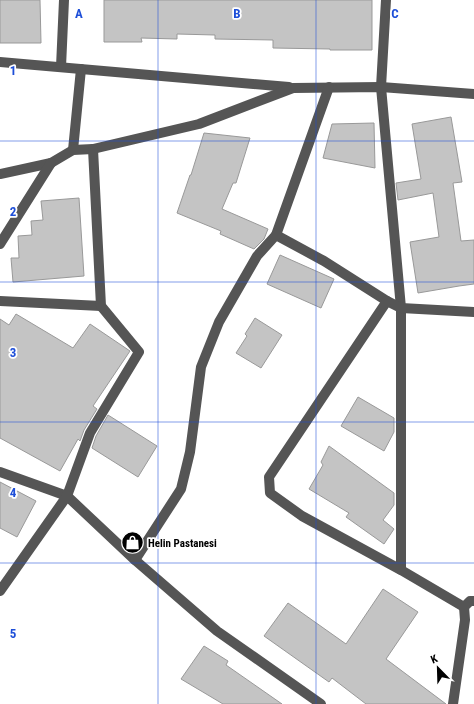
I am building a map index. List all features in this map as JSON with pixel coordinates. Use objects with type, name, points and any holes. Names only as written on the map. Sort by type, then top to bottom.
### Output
[{"type":"street","points":[[61,67],[64,0]]},
{"type":"street","points":[[386,0],[381,87],[401,308],[400,570]]},
{"type":"street","points":[[0,62],[293,88],[381,87],[474,94]]},
{"type":"street","points":[[73,150],[81,69]]},
{"type":"street","points":[[135,560],[181,489],[190,452],[201,367],[219,322],[257,256],[276,234],[329,87]]},
{"type":"street","points":[[0,174],[51,163],[73,150],[93,150],[199,124],[293,88]]},
{"type":"street","points":[[0,591],[67,496],[90,433],[139,352],[101,306],[93,150]]},
{"type":"street","points":[[0,244],[51,163]]},
{"type":"street","points":[[276,234],[324,261],[387,302],[401,308],[474,312]]},
{"type":"street","points":[[0,301],[101,306]]},
{"type":"street","points":[[387,302],[269,477],[270,493],[302,516],[464,607]]},
{"type":"street","points":[[0,472],[67,496],[135,560],[217,631],[321,704]]},
{"type":"street","points":[[453,704],[465,620],[464,607],[470,601],[474,601]]},
{"type":"building","points":[[0,0],[40,0],[41,43],[0,43]]},
{"type":"building","points":[[104,0],[372,0],[372,50],[273,48],[273,40],[215,39],[215,35],[177,34],[177,39],[141,38],[142,42],[104,42]]},
{"type":"building","points":[[451,117],[462,182],[453,183],[461,241],[474,240],[474,284],[418,293],[410,242],[439,237],[433,193],[398,200],[396,183],[421,179],[412,124]]},
{"type":"building","points":[[374,123],[375,168],[323,158],[332,124]]},
{"type":"building","points":[[204,133],[250,138],[236,183],[233,183],[222,209],[268,229],[264,239],[254,249],[220,234],[221,231],[177,213]]},
{"type":"building","points":[[79,198],[84,276],[13,282],[11,258],[19,258],[18,236],[32,235],[31,221],[43,220],[41,201]]},
{"type":"building","points":[[280,255],[334,279],[321,308],[267,284]]},
{"type":"building","points":[[16,314],[73,348],[90,324],[130,351],[93,406],[97,409],[84,430],[80,441],[78,439],[60,471],[0,438],[0,319],[9,325]]},
{"type":"building","points":[[255,318],[282,335],[261,368],[236,353],[247,336],[245,334]]},
{"type":"building","points":[[358,397],[394,418],[394,432],[384,451],[341,426]]},
{"type":"building","points":[[108,415],[157,446],[138,477],[92,448],[96,436]]},
{"type":"building","points":[[329,446],[394,493],[394,505],[383,520],[394,529],[384,544],[346,517],[349,513],[309,489],[323,465],[321,462]]},
{"type":"building","points":[[0,482],[36,501],[17,537],[0,528]]},
{"type":"building","points":[[383,589],[418,612],[386,659],[446,704],[366,704],[332,678],[329,682],[264,636],[288,603],[346,644]]},
{"type":"building","points":[[204,646],[228,661],[226,665],[282,704],[223,704],[181,679]]},
{"type":"place","name":"Helin Pastanesi","points":[[132,543]]}]
